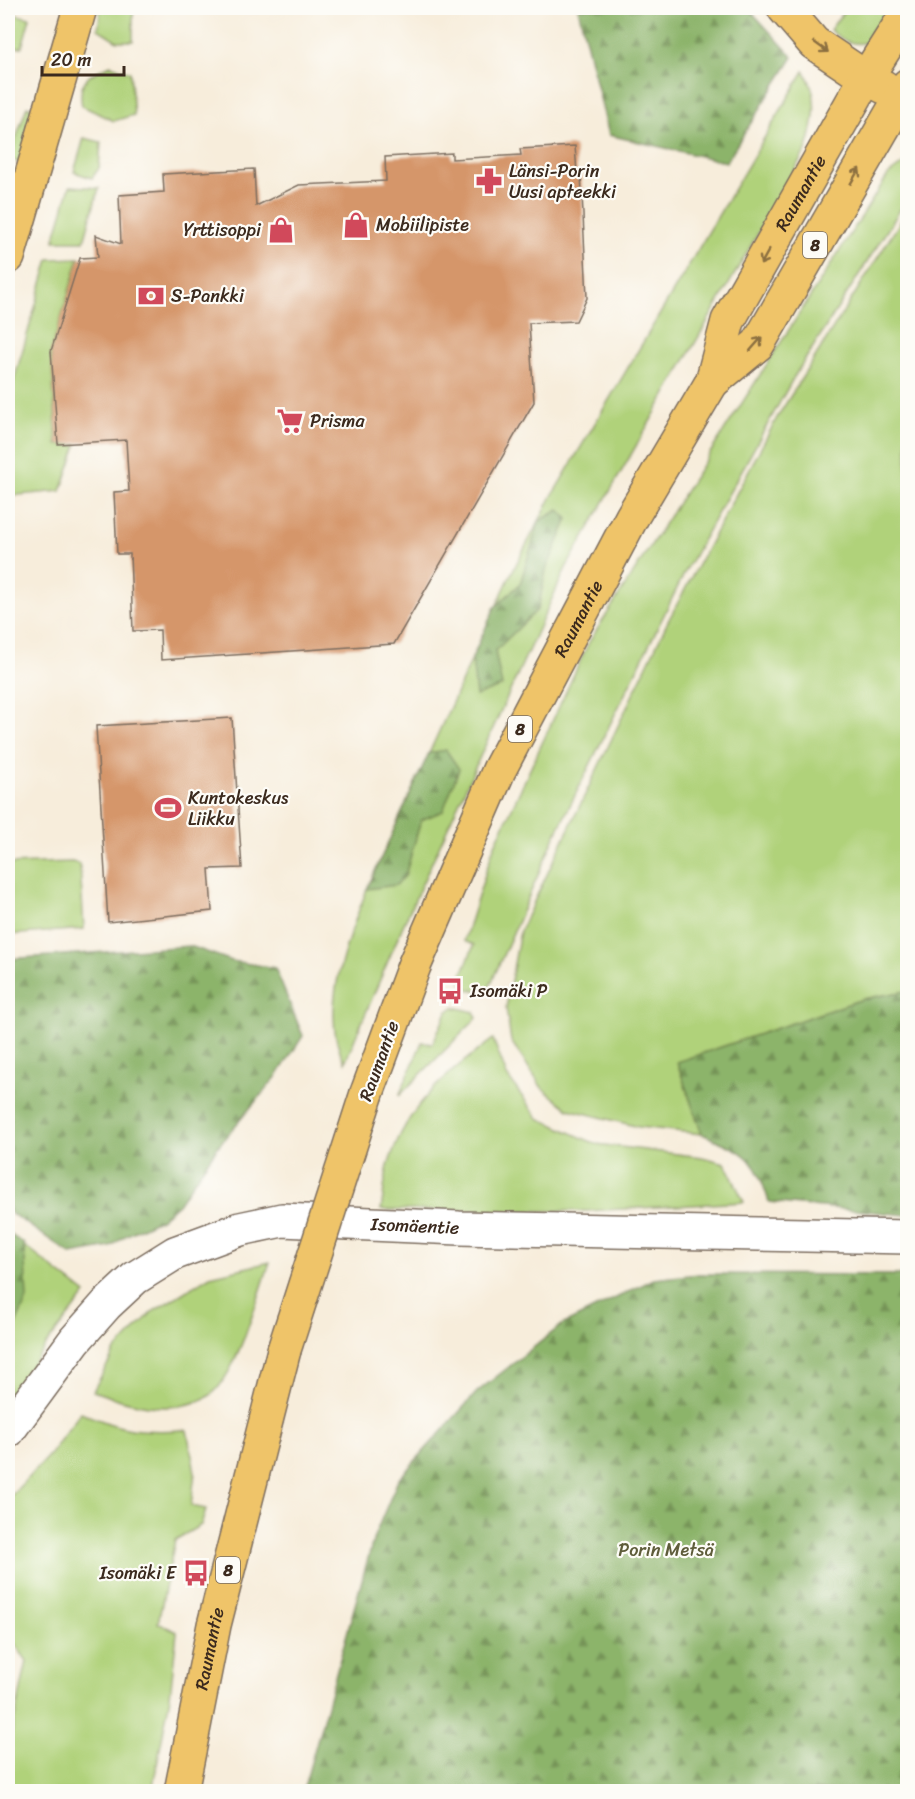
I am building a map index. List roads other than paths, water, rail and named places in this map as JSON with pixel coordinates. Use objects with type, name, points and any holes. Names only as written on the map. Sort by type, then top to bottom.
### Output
[{"type":"main road","points":[[8,257],[80,8]]},
{"type":"main road","name":"8","points":[[784,8],[814,43],[866,78],[905,92]]},
{"type":"main road","name":"Raumantie","points":[[181,1791],[214,1625],[284,1350],[367,1093],[414,966],[500,770],[632,517],[712,382],[728,321],[866,78],[908,12]]},
{"type":"main road","name":"Raumantie","points":[[712,382],[758,344],[905,92]]},
{"type":"street","name":"Isomäentie","points":[[8,1431],[75,1340],[105,1305],[135,1278],[175,1253],[240,1229],[272,1222],[282,1220],[459,1228],[908,1237]]},
{"type":"place","name":"Länsi-Porin Uusi apteekki","points":[[489,181]]},
{"type":"place","name":"Mobiilipiste","points":[[356,225]]},
{"type":"place","name":"Yrttisoppi","points":[[281,230]]},
{"type":"place","name":"S-Pankki","points":[[151,296]]},
{"type":"place","name":"Prisma","points":[[290,421]]},
{"type":"place","name":"Kuntokeskus Liikku","points":[[168,808]]},
{"type":"place","name":"Isomäki P","points":[[450,991]]},
{"type":"place","name":"Isomäki E","points":[[196,1573]]},
{"type":"park label","name":"Porin Metsä","points":[[666,1550]]}]
